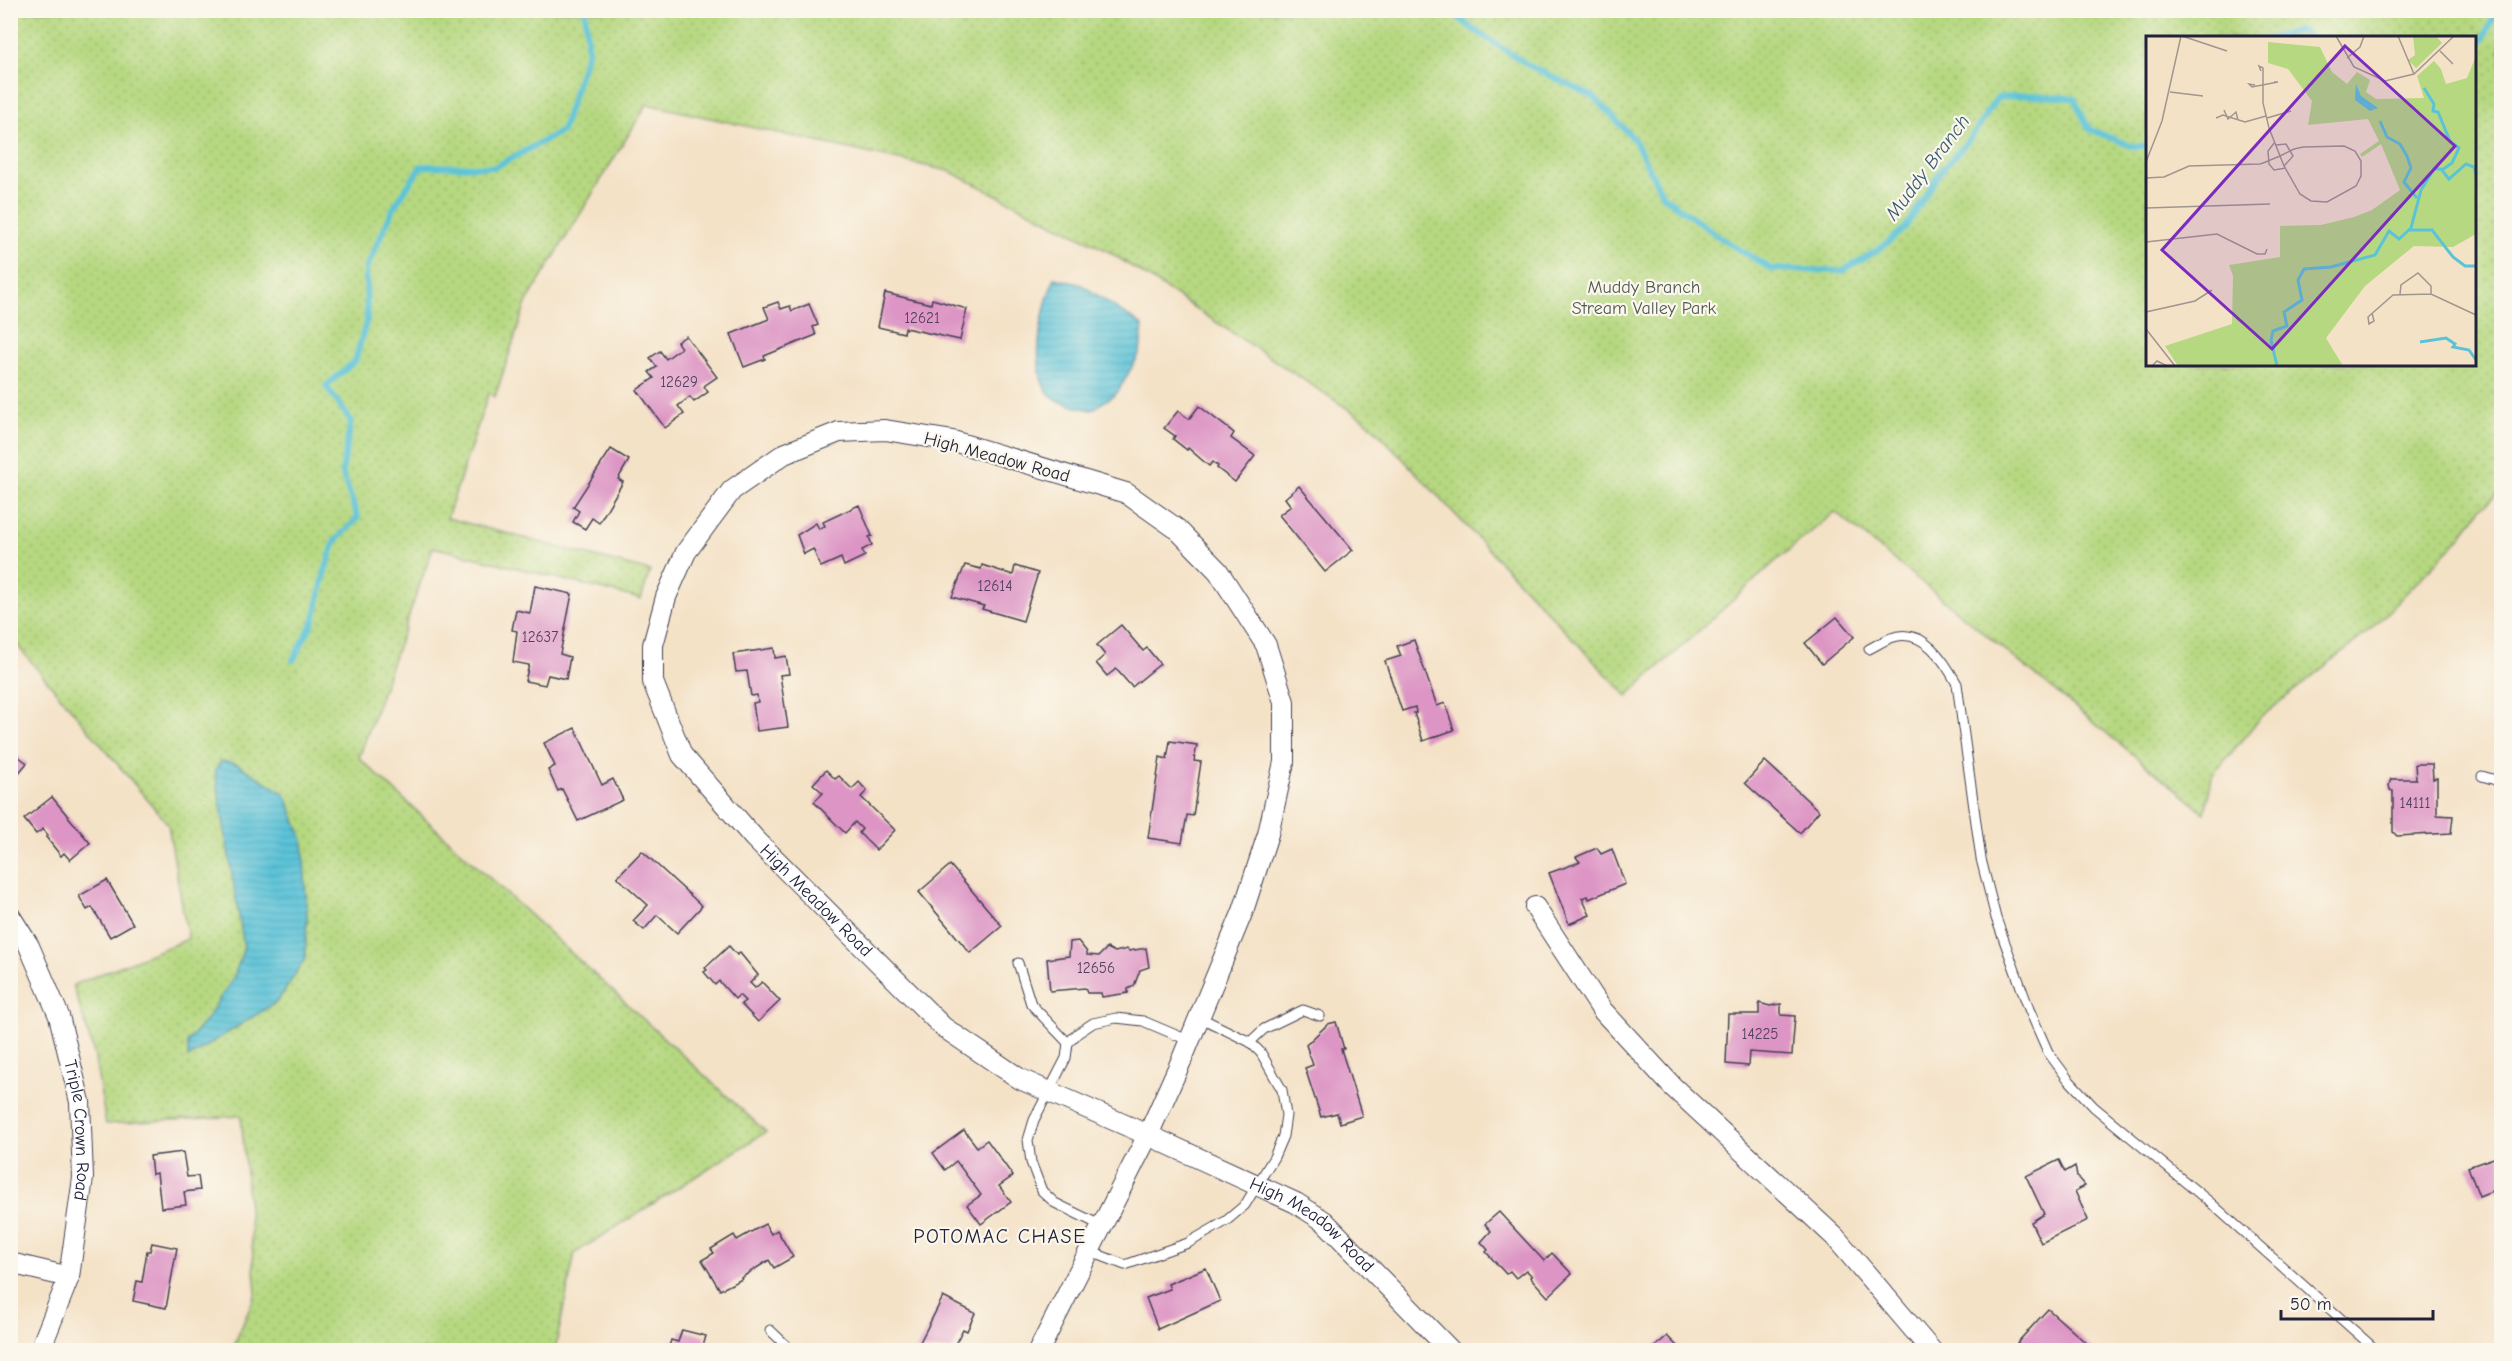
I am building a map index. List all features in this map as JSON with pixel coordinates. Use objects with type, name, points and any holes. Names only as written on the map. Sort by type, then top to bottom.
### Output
[{"type":"street","name":"High Meadow Road","points":[[1148,1135],[1190,1041],[1243,910],[1268,834],[1284,762],[1284,702],[1266,645],[1218,571],[1177,530],[1126,494],[953,441],[885,430],[839,432],[784,454],[732,490],[686,552],[666,597],[653,645],[652,682],[682,755],[754,838],[942,1027],[1020,1079],[1296,1203],[1324,1221],[1450,1350]]},
{"type":"street","points":[[1535,908],[1602,1010],[1673,1087],[1834,1237],[1931,1350]]},
{"type":"street","name":"Triple Crown Road","points":[[10,916],[29,946],[59,1016],[80,1102],[83,1178],[69,1277],[40,1350]]},
{"type":"street","points":[[1039,1350],[1148,1135]]},
{"type":"street","points":[[10,1263],[69,1277]]},
{"type":"lane","points":[[1869,649],[1895,636],[1911,635],[1927,644],[1944,662],[1957,684],[1980,859],[1996,918],[2029,1009],[2048,1052],[2094,1107],[2212,1204],[2376,1350]]},
{"type":"lane","points":[[2482,776],[2502,782]]},
{"type":"lane","points":[[1018,963],[1031,1004],[1068,1043]]},
{"type":"lane","points":[[1250,1042],[1264,1029],[1303,1010],[1320,1016]]},
{"type":"lane","points":[[1089,1251],[1125,1265],[1188,1243],[1226,1221],[1245,1205],[1258,1186],[1283,1136],[1286,1115],[1282,1090],[1262,1053],[1250,1042],[1199,1017]]},
{"type":"lane","points":[[1102,1226],[1055,1203],[1042,1191],[1036,1179],[1028,1140],[1034,1120],[1066,1058],[1068,1043],[1078,1032],[1093,1023],[1116,1018],[1143,1022],[1190,1041]]},
{"type":"lane","points":[[770,1330],[791,1350]]},
{"type":"green space","name":"Muddy Branch Stream Valley Park","points":[[10,11],[2501,11],[2501,492],[2482,507],[2460,538],[2370,630],[2260,718],[2212,776],[2205,813],[1835,512],[1777,560],[1627,696],[1368,422],[1108,251],[949,171],[647,104],[526,303],[495,397],[489,392],[447,518],[650,571],[641,599],[433,547],[359,758],[766,1132],[575,1253],[555,1350],[232,1350],[256,1293],[241,1116],[106,1124],[94,1053],[73,985],[188,939],[168,824],[11,638]]},
{"type":"water","points":[[1055,278],[1082,285],[1143,326],[1140,353],[1117,393],[1092,410],[1055,399],[1046,390],[1041,379],[1040,334],[1046,302]]},
{"type":"water","points":[[221,761],[237,764],[285,794],[303,840],[307,917],[305,959],[278,1001],[188,1058],[188,1041],[206,1020],[234,977],[244,947],[215,771]]},
{"type":"building","points":[[885,293],[931,304],[932,299],[967,309],[960,340],[905,328],[904,333],[878,327]]},
{"type":"building","points":[[778,302],[781,309],[790,306],[792,311],[809,304],[818,325],[813,327],[816,335],[764,356],[765,359],[744,367],[731,334],[769,319],[764,307]]},
{"type":"building","points":[[686,336],[717,377],[704,386],[708,392],[694,402],[690,397],[678,406],[684,414],[665,428],[637,390],[654,378],[649,372],[657,367],[650,358],[660,351],[666,359],[681,348],[677,342]]},
{"type":"building","points":[[1199,406],[1234,433],[1231,438],[1255,456],[1235,482],[1213,462],[1209,466],[1188,448],[1187,450],[1173,439],[1175,436],[1164,428],[1178,411],[1189,419]]},
{"type":"building","points":[[611,449],[629,460],[618,479],[623,482],[599,523],[592,518],[585,529],[573,522],[579,511],[573,507]]},
{"type":"building","points":[[1299,486],[1353,550],[1325,572],[1279,515],[1291,506],[1285,498]]},
{"type":"building","points":[[859,505],[872,536],[869,537],[872,545],[862,550],[865,556],[844,566],[841,558],[821,567],[813,549],[804,554],[797,535],[816,523],[819,529],[825,526],[823,522]]},
{"type":"building","points":[[965,565],[981,569],[982,565],[1013,575],[1015,566],[1038,573],[1023,621],[952,597]]},
{"type":"building","points":[[535,586],[572,594],[560,654],[570,657],[566,679],[548,675],[545,685],[525,681],[529,665],[513,662],[517,631],[512,630],[516,610],[530,613]]},
{"type":"building","points":[[1837,617],[1854,637],[1822,664],[1805,643]]},
{"type":"building","points":[[1121,625],[1143,651],[1147,648],[1160,664],[1132,687],[1116,669],[1107,676],[1096,663],[1105,655],[1097,645]]},
{"type":"building","points":[[1414,640],[1437,706],[1445,703],[1454,730],[1423,741],[1414,713],[1416,713],[1415,707],[1402,711],[1385,661],[1401,656],[1397,646]]},
{"type":"building","points":[[774,648],[775,658],[786,656],[789,674],[780,675],[788,727],[757,731],[753,703],[758,702],[757,695],[751,696],[747,671],[736,672],[733,654]]},
{"type":"building","points":[[575,728],[602,785],[613,779],[623,800],[578,821],[562,789],[558,791],[548,770],[555,766],[544,743]]},
{"type":"building","points":[[1170,741],[1197,745],[1194,761],[1201,762],[1193,816],[1187,815],[1182,843],[1148,838],[1160,757],[1167,759]]},
{"type":"building","points":[[10,750],[27,763],[10,783]]},
{"type":"building","points":[[1765,761],[1819,811],[1800,833],[1745,783]]},
{"type":"building","points":[[2415,764],[2432,764],[2433,779],[2437,778],[2437,815],[2453,816],[2451,833],[2397,836],[2393,832],[2393,791],[2390,790],[2389,785],[2391,779],[2416,779]]},
{"type":"building","points":[[826,770],[835,779],[839,776],[852,789],[859,782],[867,791],[861,797],[895,830],[876,850],[859,833],[862,829],[855,822],[845,833],[814,802],[823,793],[813,784]]},
{"type":"building","points":[[52,797],[90,843],[70,860],[64,853],[61,856],[46,837],[48,835],[43,829],[36,834],[24,819]]},
{"type":"building","points":[[1597,848],[1601,854],[1612,849],[1625,884],[1589,899],[1588,896],[1582,898],[1590,915],[1569,924],[1549,873],[1580,862],[1576,857]]},
{"type":"building","points":[[642,851],[702,906],[677,933],[657,915],[644,930],[633,921],[648,905],[617,877]]},
{"type":"building","points":[[950,865],[1002,926],[970,953],[919,892]]},
{"type":"building","points":[[107,880],[133,924],[110,937],[92,907],[87,910],[79,896]]},
{"type":"building","points":[[1078,941],[1087,955],[1099,956],[1107,948],[1115,952],[1146,948],[1149,967],[1140,970],[1134,986],[1128,989],[1128,993],[1102,997],[1101,993],[1087,993],[1085,988],[1050,991],[1047,959],[1069,956],[1070,942]]},
{"type":"building","points":[[729,946],[737,955],[740,953],[758,975],[750,983],[755,988],[762,982],[780,1001],[758,1022],[741,1004],[745,1001],[739,995],[735,999],[719,981],[715,985],[704,972],[707,970],[705,968]]},
{"type":"building","points":[[1759,1003],[1770,1006],[1781,1004],[1781,1015],[1795,1016],[1792,1055],[1749,1052],[1748,1066],[1726,1064],[1728,1014],[1759,1014]]},
{"type":"building","points":[[1336,1022],[1344,1049],[1341,1049],[1362,1116],[1340,1123],[1337,1113],[1321,1117],[1305,1068],[1313,1065],[1306,1045],[1328,1024]]},
{"type":"building","points":[[964,1130],[977,1147],[987,1140],[1013,1176],[999,1186],[1011,1202],[981,1224],[967,1205],[981,1195],[956,1161],[945,1170],[933,1153]]},
{"type":"building","points":[[183,1152],[187,1177],[198,1176],[200,1190],[184,1192],[186,1205],[161,1208],[157,1173],[152,1174],[150,1156]]},
{"type":"building","points":[[2502,1155],[2502,1196],[2497,1189],[2479,1196],[2468,1167]]},
{"type":"building","points":[[2059,1160],[2065,1172],[2075,1166],[2077,1177],[2085,1186],[2075,1191],[2088,1220],[2041,1243],[2031,1222],[2044,1214],[2026,1176]]},
{"type":"building","points":[[1499,1212],[1544,1261],[1552,1253],[1572,1274],[1548,1297],[1526,1270],[1516,1278],[1510,1271],[1506,1274],[1486,1252],[1488,1250],[1481,1242],[1491,1231],[1485,1224]]},
{"type":"building","points":[[765,1224],[771,1234],[777,1230],[793,1257],[774,1268],[769,1260],[742,1279],[720,1290],[702,1260],[714,1253],[711,1249],[734,1235],[737,1240]]},
{"type":"building","points":[[152,1243],[177,1248],[166,1308],[133,1301],[137,1281],[142,1282],[147,1251],[150,1251]]},
{"type":"building","points":[[1206,1268],[1220,1301],[1158,1329],[1146,1298],[1170,1289],[1168,1284]]},
{"type":"building","points":[[943,1297],[975,1313],[967,1331],[963,1329],[952,1350],[916,1350]]},
{"type":"building","points":[[2048,1309],[2094,1350],[2025,1350],[2017,1343]]},
{"type":"building","points":[[682,1330],[706,1336],[702,1350],[668,1350],[671,1340],[678,1342]]},
{"type":"building","points":[[1667,1336],[1681,1350],[1651,1350]]},
{"type":"waterway","name":"Muddy Branch","points":[[347,10],[365,10]]},
{"type":"waterway","points":[[293,660],[314,620],[325,571],[335,541],[358,518],[342,472],[351,421],[326,386],[355,361],[367,319],[366,269],[394,207],[421,166],[495,167],[562,131],[588,50],[585,10]]},
{"type":"waterway","name":"Muddy Branch","points":[[1450,10],[1470,27],[1528,65],[1594,97],[1634,139],[1663,196],[1722,239],[1771,269],[1842,271],[1881,248],[1905,228],[1941,171],[1972,136],[1997,98],[2026,95],[2074,98],[2089,129],[2131,146],[2146,146]]},
{"type":"waterway","name":"Muddy Branch","points":[[2476,50],[2497,10]]},
{"type":"waterway","name":"Muddy Branch","points":[[2278,36],[2301,30],[2308,36]]},
{"type":"district","name":"POTOMAC CHASE","points":[[1000,1236]]}]
